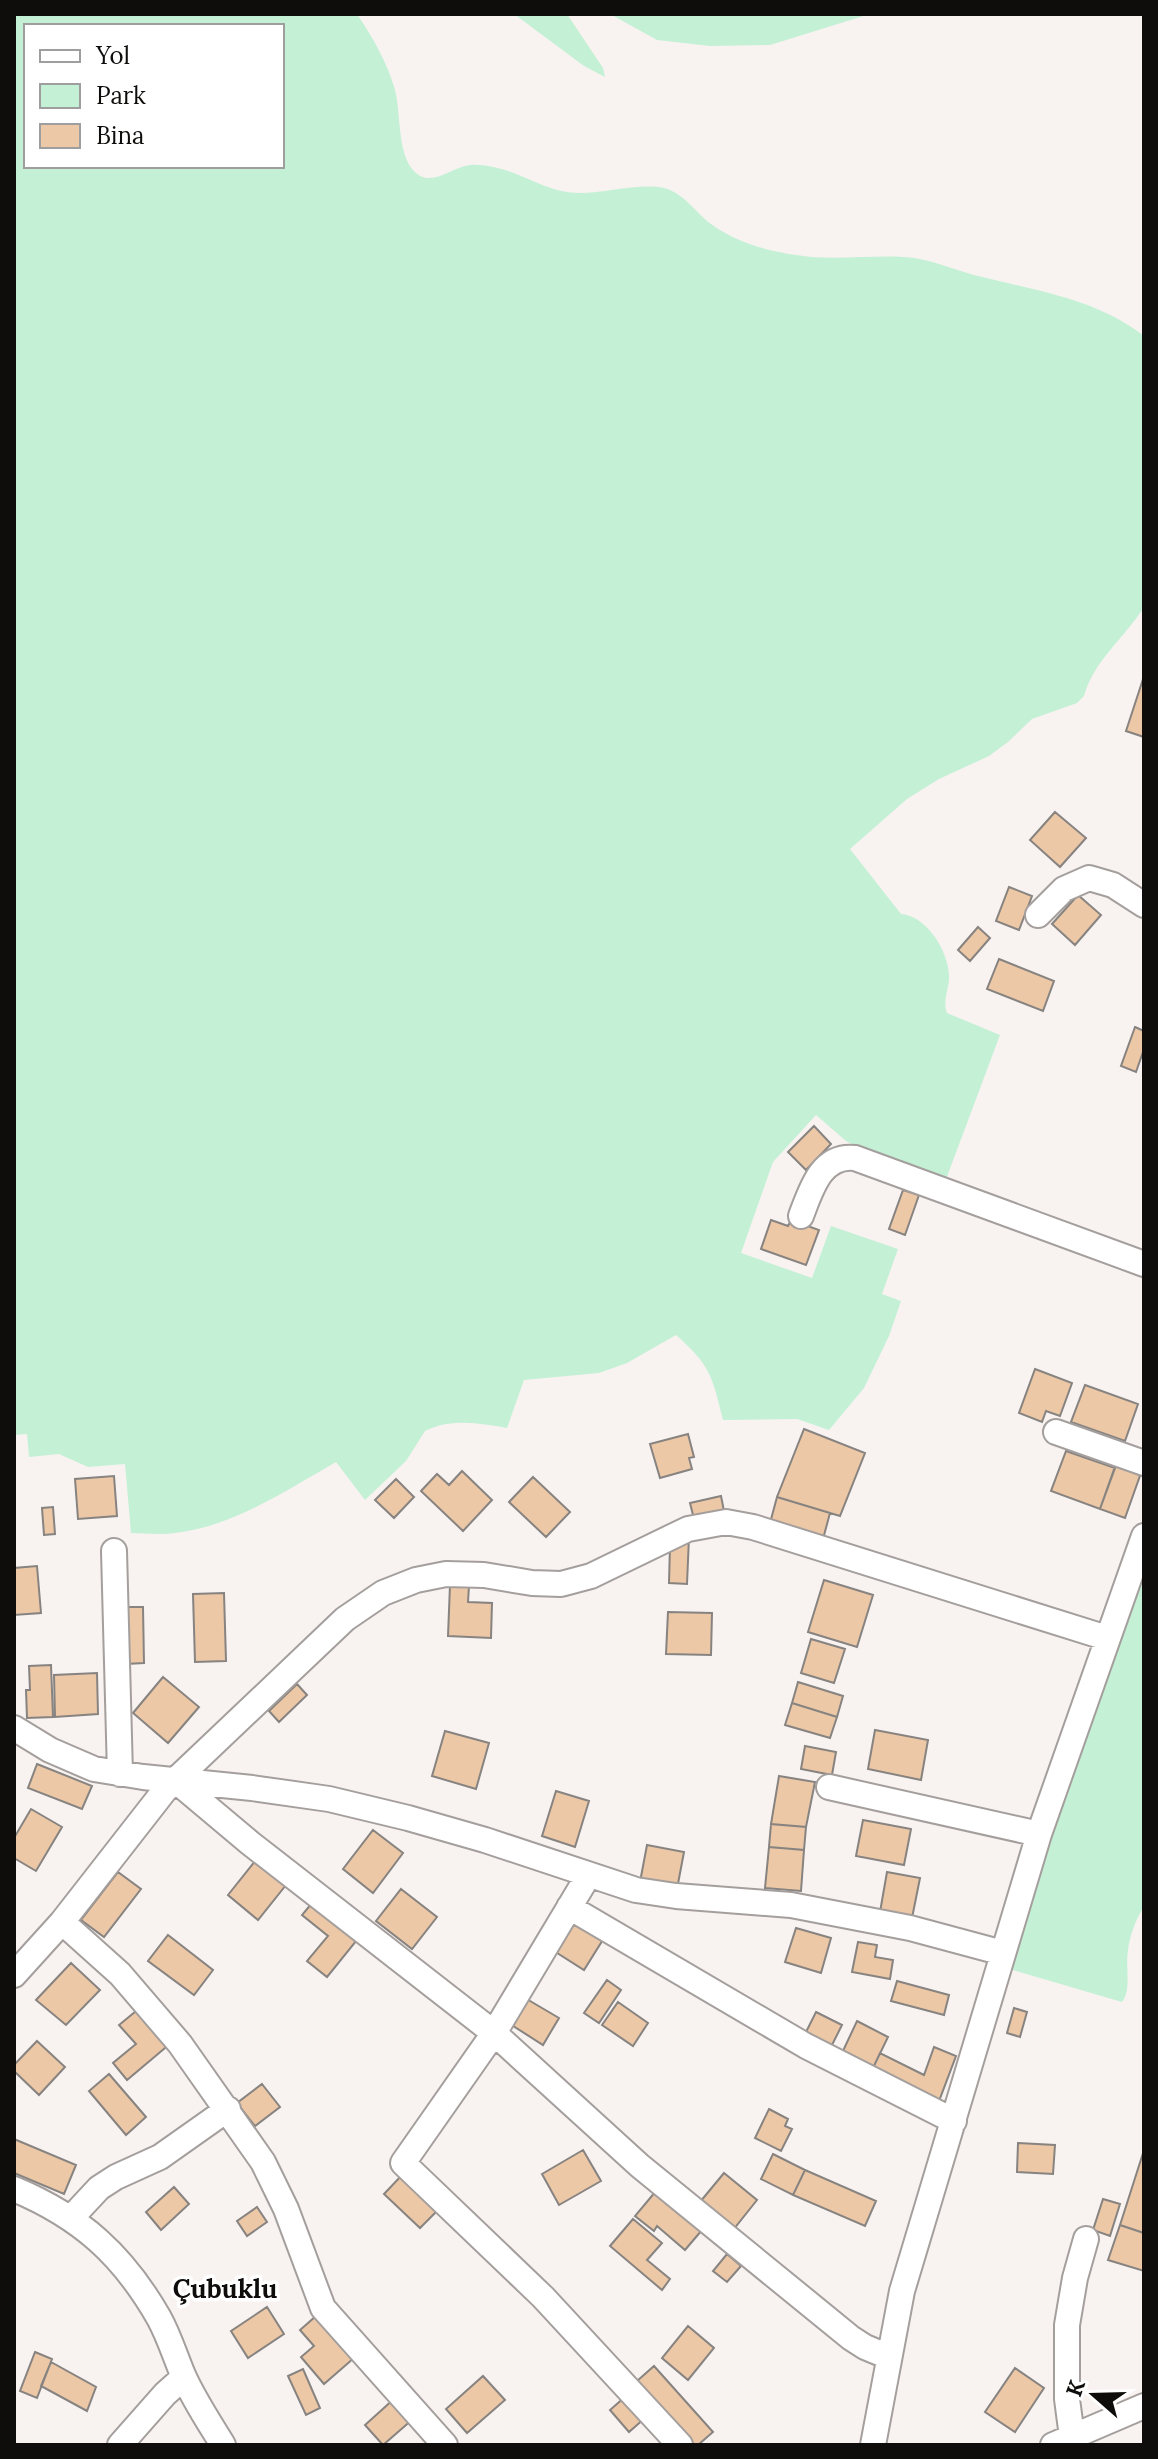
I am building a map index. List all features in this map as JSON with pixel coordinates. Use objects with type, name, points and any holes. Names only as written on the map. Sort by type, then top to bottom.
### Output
[{"type":"street","points":[[1038,915],[1064,889],[1089,878],[1113,885],[1144,905]]},
{"type":"street","points":[[801,1216],[812,1186],[829,1164],[837,1159],[855,1158],[1144,1264]]},
{"type":"street","points":[[1056,1432],[1144,1463]]},
{"type":"street","points":[[14,1975],[62,1922],[175,1780],[345,1619],[383,1593],[416,1580],[446,1574],[484,1575],[561,1584],[591,1576],[688,1529],[726,1522],[753,1527],[1107,1638]]},
{"type":"street","points":[[873,2445],[902,2291],[1039,1834],[1144,1536]]},
{"type":"street","points":[[114,1551],[120,1774]]},
{"type":"street","points":[[14,1728],[68,1759],[120,1774],[329,1799],[485,1840],[636,1890],[791,1905],[910,1928],[1003,1953]]},
{"type":"street","points":[[175,1780],[250,1843],[494,2033],[652,2176],[851,2338],[889,2357]]},
{"type":"street","points":[[829,1787],[1039,1834]]},
{"type":"street","points":[[588,1876],[494,2033],[403,2163],[543,2297],[680,2445]]},
{"type":"street","points":[[569,1907],[806,2046],[954,2121]]},
{"type":"street","points":[[62,1922],[139,1994],[228,2109],[263,2162],[280,2197],[323,2308],[445,2445]]},
{"type":"street","points":[[72,2217],[99,2188],[160,2157],[228,2109]]},
{"type":"street","points":[[14,2189],[72,2217],[97,2237],[139,2288],[160,2319],[184,2377],[223,2445]]},
{"type":"street","points":[[1086,2239],[1067,2325],[1067,2442],[1144,2406]]},
{"type":"street","points":[[120,2445],[184,2377]]},
{"type":"green space","points":[[14,14],[357,14],[388,70],[397,99],[405,154],[414,171],[421,176],[434,178],[475,165],[506,171],[553,189],[571,192],[664,188],[683,198],[721,230],[763,248],[809,257],[922,259],[1084,304],[1125,323],[1144,336],[1144,607],[1102,660],[1084,696],[1077,703],[1032,719],[989,756],[939,779],[907,799],[850,849],[901,914],[919,921],[940,946],[949,975],[945,1003],[947,1013],[1000,1035],[945,1182],[863,1150],[846,1141],[816,1115],[773,1162],[741,1253],[812,1278],[831,1226],[898,1249],[882,1294],[901,1301],[889,1336],[864,1388],[829,1430],[797,1419],[723,1420],[708,1373],[697,1355],[676,1335],[627,1363],[599,1373],[524,1380],[507,1428],[455,1423],[425,1431],[406,1461],[365,1500],[336,1462],[238,1515],[196,1529],[159,1534],[131,1533],[125,1464],[88,1467],[59,1454],[29,1457],[27,1434],[14,1435]]},
{"type":"green space","points":[[514,14],[567,14],[603,68],[605,77],[584,66]]},
{"type":"green space","points":[[610,14],[870,14],[770,45],[710,46],[657,40]]},
{"type":"green space","points":[[1144,1536],[1144,1906],[1130,1938],[1127,1991],[1122,2002],[999,1966]]},
{"type":"building","points":[[1144,676],[1144,737],[1126,731]]},
{"type":"building","points":[[1055,812],[1086,838],[1060,867],[1030,840]]},
{"type":"building","points":[[1009,887],[1032,896],[1019,930],[996,921]]},
{"type":"building","points":[[1078,895],[1101,915],[1075,945],[1052,924]]},
{"type":"building","points":[[978,927],[990,938],[970,961],[958,950]]},
{"type":"building","points":[[999,959],[1054,981],[1043,1011],[987,989]]},
{"type":"building","points":[[1135,1027],[1144,1031],[1144,1049],[1136,1072],[1121,1066]]},
{"type":"building","points":[[814,1126],[831,1144],[806,1170],[788,1152]]},
{"type":"building","points":[[903,1190],[919,1195],[905,1235],[889,1229]]},
{"type":"building","points":[[771,1220],[788,1226],[791,1220],[819,1230],[806,1265],[761,1249]]},
{"type":"building","points":[[1035,1369],[1072,1383],[1060,1416],[1046,1411],[1042,1422],[1019,1413]]},
{"type":"building","points":[[1085,1385],[1138,1404],[1125,1441],[1071,1422]]},
{"type":"building","points":[[804,1429],[865,1453],[840,1516],[777,1497]]},
{"type":"building","points":[[688,1434],[694,1457],[689,1458],[692,1469],[660,1478],[650,1444]]},
{"type":"building","points":[[1066,1451],[1115,1468],[1100,1509],[1051,1491]]},
{"type":"building","points":[[1117,1461],[1142,1470],[1125,1518],[1100,1509]]},
{"type":"building","points":[[462,1471],[492,1500],[463,1531],[421,1491],[437,1474],[449,1485]]},
{"type":"building","points":[[114,1476],[117,1516],[78,1519],[75,1479]]},
{"type":"building","points":[[533,1477],[570,1512],[546,1537],[509,1502]]},
{"type":"building","points":[[396,1479],[414,1497],[394,1518],[375,1500]]},
{"type":"building","points":[[721,1496],[724,1511],[694,1519],[690,1503]]},
{"type":"building","points":[[777,1497],[830,1513],[823,1539],[770,1523]]},
{"type":"building","points":[[53,1507],[55,1534],[44,1535],[42,1508]]},
{"type":"building","points":[[689,1537],[687,1584],[669,1583],[670,1546]]},
{"type":"building","points":[[37,1566],[41,1613],[14,1615],[14,1568]]},
{"type":"building","points":[[824,1580],[873,1595],[857,1647],[808,1632]]},
{"type":"building","points":[[450,1585],[469,1586],[468,1602],[492,1603],[491,1638],[448,1636]]},
{"type":"building","points":[[224,1593],[226,1661],[195,1662],[193,1594]]},
{"type":"building","points":[[124,1607],[143,1607],[144,1663],[126,1664]]},
{"type":"building","points":[[668,1612],[712,1613],[711,1655],[666,1654]]},
{"type":"building","points":[[811,1639],[845,1649],[834,1683],[801,1673]]},
{"type":"building","points":[[51,1665],[53,1717],[27,1718],[29,1666]]},
{"type":"building","points":[[97,1673],[98,1714],[55,1717],[54,1675]]},
{"type":"building","points":[[163,1677],[199,1707],[168,1743],[133,1713]]},
{"type":"building","points":[[798,1682],[843,1696],[837,1717],[792,1703]]},
{"type":"building","points":[[297,1684],[307,1695],[279,1722],[269,1711]]},
{"type":"building","points":[[792,1703],[837,1717],[830,1738],[785,1725]]},
{"type":"building","points":[[875,1730],[928,1740],[921,1780],[868,1769]]},
{"type":"building","points":[[445,1731],[489,1743],[476,1789],[432,1776]]},
{"type":"building","points":[[805,1746],[836,1752],[832,1775],[801,1769]]},
{"type":"building","points":[[37,1764],[92,1786],[82,1809],[28,1788]]},
{"type":"building","points":[[779,1776],[815,1782],[806,1827],[771,1824]]},
{"type":"building","points":[[556,1791],[589,1801],[575,1847],[542,1836]]},
{"type":"building","points":[[31,1809],[62,1827],[36,1871],[14,1858],[14,1838]]},
{"type":"building","points":[[863,1820],[911,1829],[904,1865],[856,1856]]},
{"type":"building","points":[[771,1824],[806,1827],[804,1850],[769,1847]]},
{"type":"building","points":[[373,1830],[403,1853],[373,1893],[343,1869]]},
{"type":"building","points":[[647,1845],[684,1852],[677,1889],[640,1882]]},
{"type":"building","points":[[769,1847],[804,1850],[801,1891],[765,1888]]},
{"type":"building","points":[[256,1860],[286,1885],[258,1920],[228,1895]]},
{"type":"building","points":[[118,1872],[141,1889],[104,1937],[81,1920]]},
{"type":"building","points":[[887,1872],[920,1878],[912,1918],[880,1912]]},
{"type":"building","points":[[401,1889],[437,1917],[412,1949],[376,1921]]},
{"type":"building","points":[[312,1903],[357,1940],[327,1977],[307,1961],[328,1936],[302,1915]]},
{"type":"building","points":[[573,1919],[604,1938],[584,1970],[554,1951]]},
{"type":"building","points":[[796,1928],[831,1938],[821,1973],[785,1962]]},
{"type":"building","points":[[168,1935],[213,1970],[194,1995],[148,1961]]},
{"type":"building","points":[[858,1942],[877,1945],[875,1957],[893,1960],[890,1979],[852,1972]]},
{"type":"building","points":[[71,1963],[100,1990],[66,2025],[36,2000]]},
{"type":"building","points":[[607,1980],[621,1990],[599,2023],[584,2013]]},
{"type":"building","points":[[897,1981],[949,1995],[944,2015],[891,2001]]},
{"type":"building","points":[[525,1998],[559,2018],[543,2045],[510,2024]]},
{"type":"building","points":[[618,2002],[648,2023],[633,2046],[602,2025]]},
{"type":"building","points":[[141,2007],[171,2043],[127,2080],[113,2063],[136,2044],[119,2025]]},
{"type":"building","points":[[1014,2008],[1027,2012],[1020,2037],[1007,2033]]},
{"type":"building","points":[[816,2012],[842,2025],[831,2047],[805,2034]]},
{"type":"building","points":[[857,2021],[888,2037],[873,2068],[842,2053]]},
{"type":"building","points":[[37,2041],[65,2067],[39,2095],[14,2071],[14,2065]]},
{"type":"building","points":[[934,2047],[956,2056],[939,2101],[873,2068],[880,2053],[924,2075]]},
{"type":"building","points":[[109,2074],[146,2117],[126,2135],[89,2091]]},
{"type":"building","points":[[262,2084],[280,2107],[255,2126],[237,2103]]},
{"type":"building","points":[[769,2109],[788,2119],[785,2126],[792,2129],[781,2151],[755,2138]]},
{"type":"building","points":[[14,2139],[76,2165],[64,2194],[14,2173]]},
{"type":"building","points":[[1018,2143],[1055,2145],[1053,2174],[1017,2172]]},
{"type":"building","points":[[583,2150],[601,2181],[559,2205],[542,2174]]},
{"type":"building","points":[[1144,2150],[1144,2233],[1120,2225]]},
{"type":"building","points":[[773,2154],[805,2170],[793,2195],[761,2179]]},
{"type":"building","points":[[805,2170],[876,2201],[865,2226],[793,2195]]},
{"type":"building","points":[[724,2173],[757,2200],[733,2230],[700,2202]]},
{"type":"building","points":[[403,2174],[439,2209],[420,2228],[384,2194]]},
{"type":"building","points":[[174,2187],[189,2204],[161,2230],[146,2212]]},
{"type":"building","points":[[656,2191],[702,2230],[685,2250],[657,2226],[654,2231],[635,2216]]},
{"type":"building","points":[[1103,2199],[1120,2204],[1110,2236],[1093,2230]]},
{"type":"building","points":[[257,2207],[267,2222],[247,2236],[237,2221]]},
{"type":"building","points":[[633,2219],[662,2243],[647,2260],[670,2279],[662,2290],[610,2246]]},
{"type":"building","points":[[1120,2225],[1144,2233],[1144,2271],[1108,2260]]},
{"type":"building","points":[[727,2254],[741,2266],[727,2282],[713,2271]]},
{"type":"building","points":[[267,2307],[284,2334],[248,2358],[231,2331]]},
{"type":"building","points":[[316,2316],[354,2358],[324,2384],[301,2357],[314,2346],[300,2330]]},
{"type":"building","points":[[688,2326],[714,2348],[688,2380],[662,2358]]},
{"type":"building","points":[[35,2352],[52,2359],[37,2398],[20,2391]]},
{"type":"building","points":[[51,2362],[96,2387],[87,2411],[41,2386]]},
{"type":"building","points":[[654,2366],[713,2432],[698,2445],[694,2445],[637,2381]]},
{"type":"building","points":[[1015,2368],[1044,2388],[1015,2432],[985,2412]]},
{"type":"building","points":[[303,2369],[320,2408],[306,2415],[288,2376]]},
{"type":"building","points":[[483,2376],[505,2400],[467,2433],[446,2409]]},
{"type":"building","points":[[626,2396],[645,2418],[629,2432],[610,2410]]},
{"type":"building","points":[[395,2398],[413,2419],[383,2445],[365,2425]]},
{"type":"district","name":"Çubuklu","points":[[225,2288]]}]
